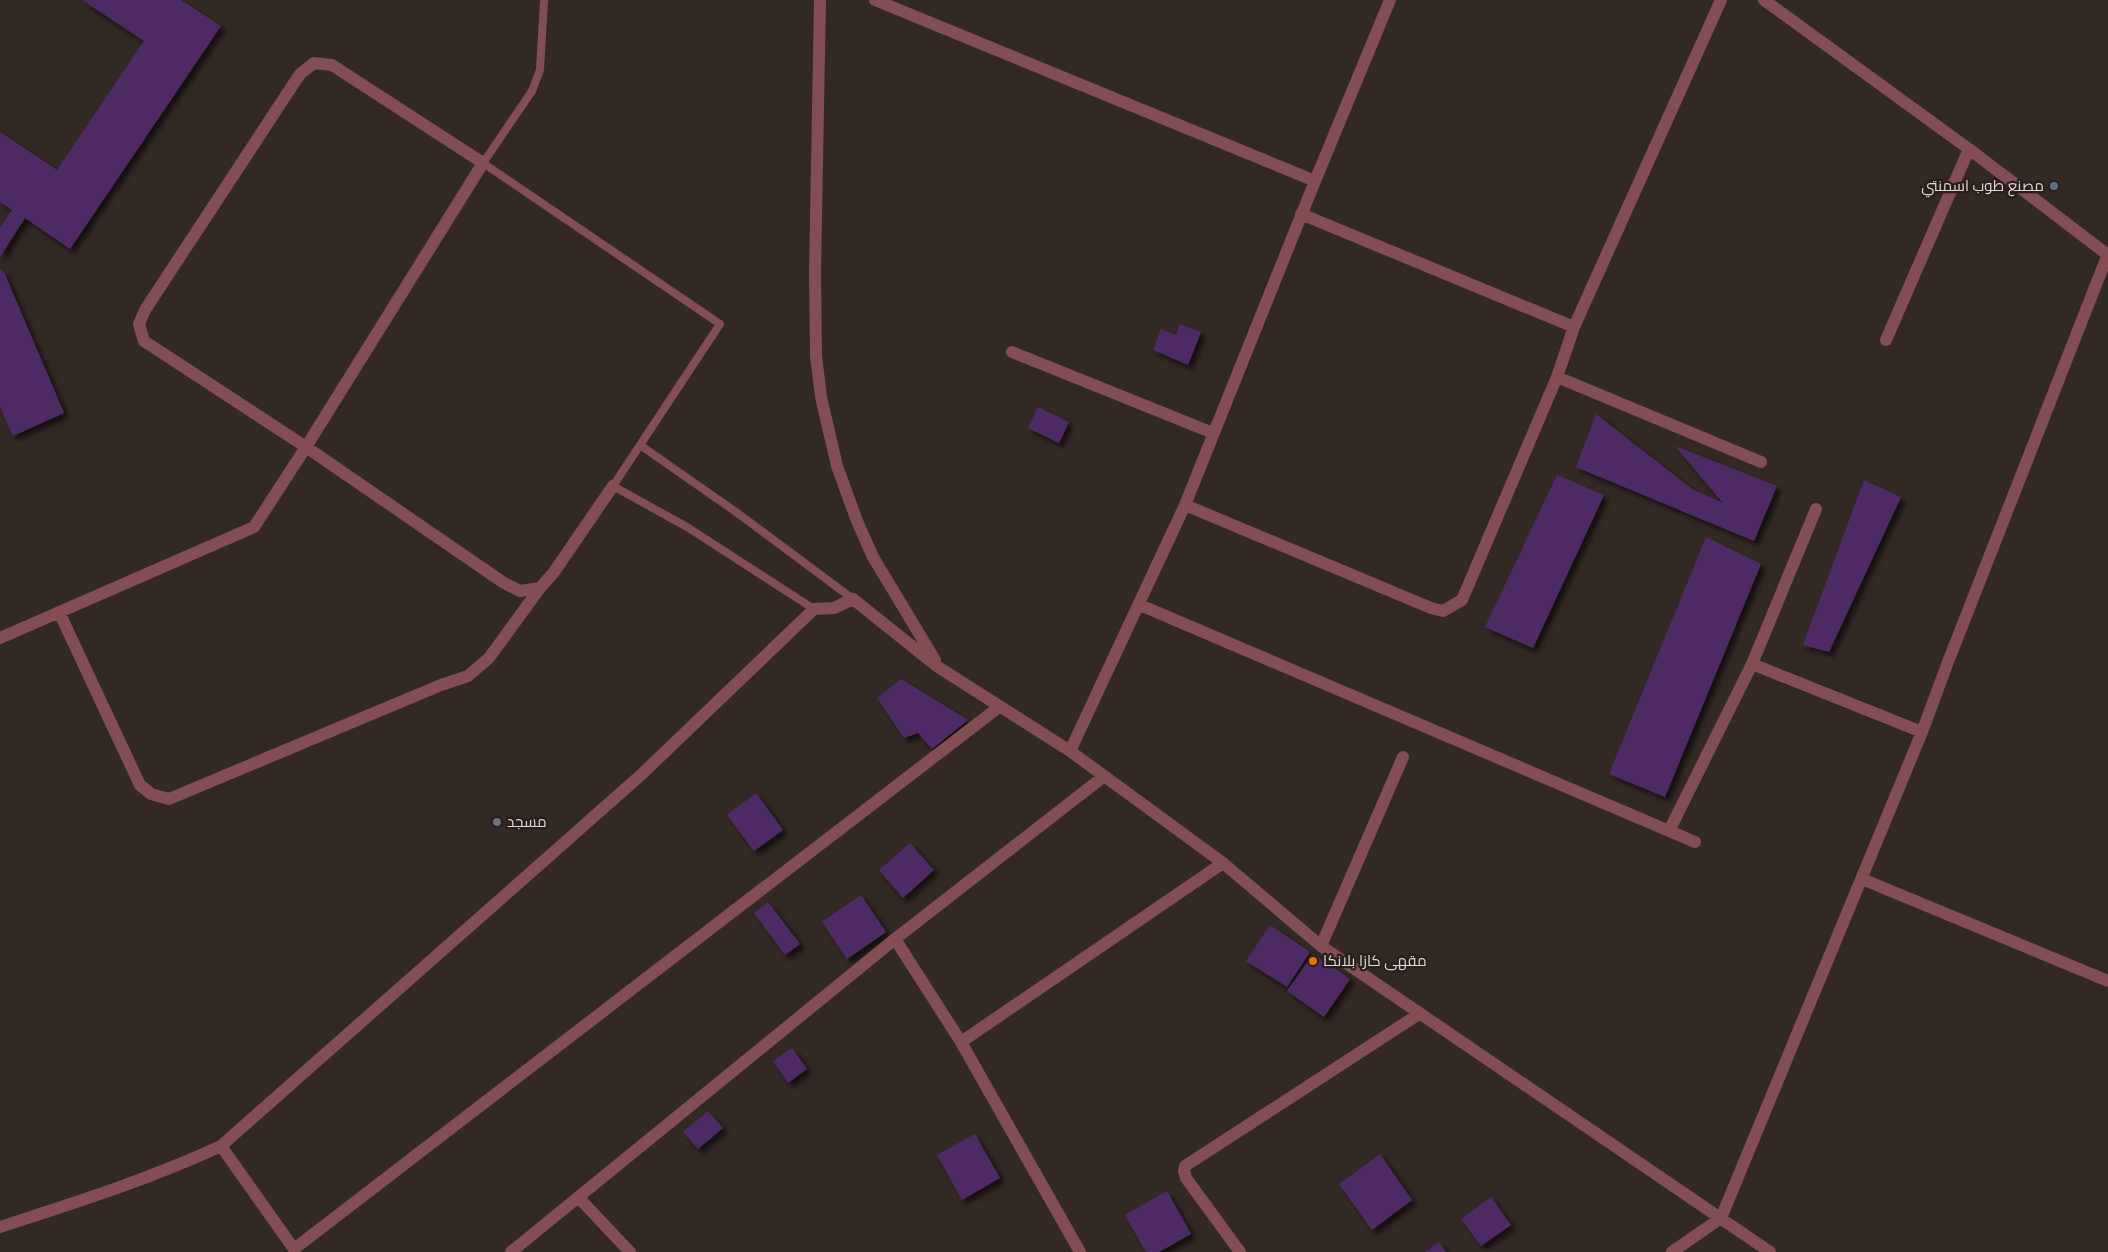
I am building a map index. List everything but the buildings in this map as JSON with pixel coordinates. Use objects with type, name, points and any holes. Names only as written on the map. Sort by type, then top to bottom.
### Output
[{"type":"street","points":[[820,0],[815,272],[816,356],[821,397],[837,466],[857,521],[873,557],[938,667]]},
{"type":"street","points":[[875,0],[1315,181]]},
{"type":"street","points":[[1070,751],[1140,605],[1185,505],[1390,0]]},
{"type":"street","points":[[1185,505],[1443,611],[1462,600],[1469,588],[1557,377],[1574,327],[1721,0]]},
{"type":"street","points":[[1672,1252],[1721,1218],[1922,732],[2108,255],[1969,149],[1764,0]]},
{"type":"street","points":[[0,638],[254,527],[306,447],[483,164],[332,65],[314,63],[300,74],[145,310],[139,324],[144,340],[306,447],[504,583],[520,591],[540,588]]},
{"type":"street","points":[[1886,340],[1969,149]]},
{"type":"street","points":[[1302,214],[1574,327]]},
{"type":"street","points":[[1012,352],[1213,434]]},
{"type":"street","points":[[1557,377],[1761,462]]},
{"type":"street","points":[[59,612],[140,785],[151,794],[169,799],[441,685],[468,676],[489,658],[540,588],[554,572],[614,486]]},
{"type":"street","points":[[1669,831],[1752,664],[1816,509]]},
{"type":"street","points":[[0,1227],[108,1191],[194,1159],[221,1146],[634,781],[814,609],[834,608],[852,599],[938,667],[1070,751],[1223,863],[1321,946],[1363,973],[1419,1014],[1465,1042],[1770,1252]]},
{"type":"street","points":[[1140,605],[1695,842]]},
{"type":"street","points":[[1752,664],[1922,732]]},
{"type":"street","points":[[221,1146],[295,1250],[999,707]]},
{"type":"street","points":[[1321,946],[1403,757]]},
{"type":"street","points":[[511,1252],[894,939],[1103,777]]},
{"type":"street","points":[[961,1042],[1223,863]]},
{"type":"street","points":[[1862,879],[2108,981]]},
{"type":"street","points":[[894,939],[961,1042],[1080,1252]]},
{"type":"street","points":[[1240,1252],[1186,1178],[1185,1166],[1419,1014]]},
{"type":"street","points":[[579,1198],[630,1252]]},
{"type":"lane","points":[[544,0],[540,70],[532,91],[483,164],[720,324],[614,486],[694,532],[814,609]]},
{"type":"lane","points":[[640,445],[736,512],[852,599]]},
{"type":"place","name":"مصنع طوب اسمنتي","points":[[2054,186]]},
{"type":"place","name":"مسجد","points":[[497,822]]},
{"type":"place","name":"مقهى كازا بلانكا","points":[[1313,961]]}]
